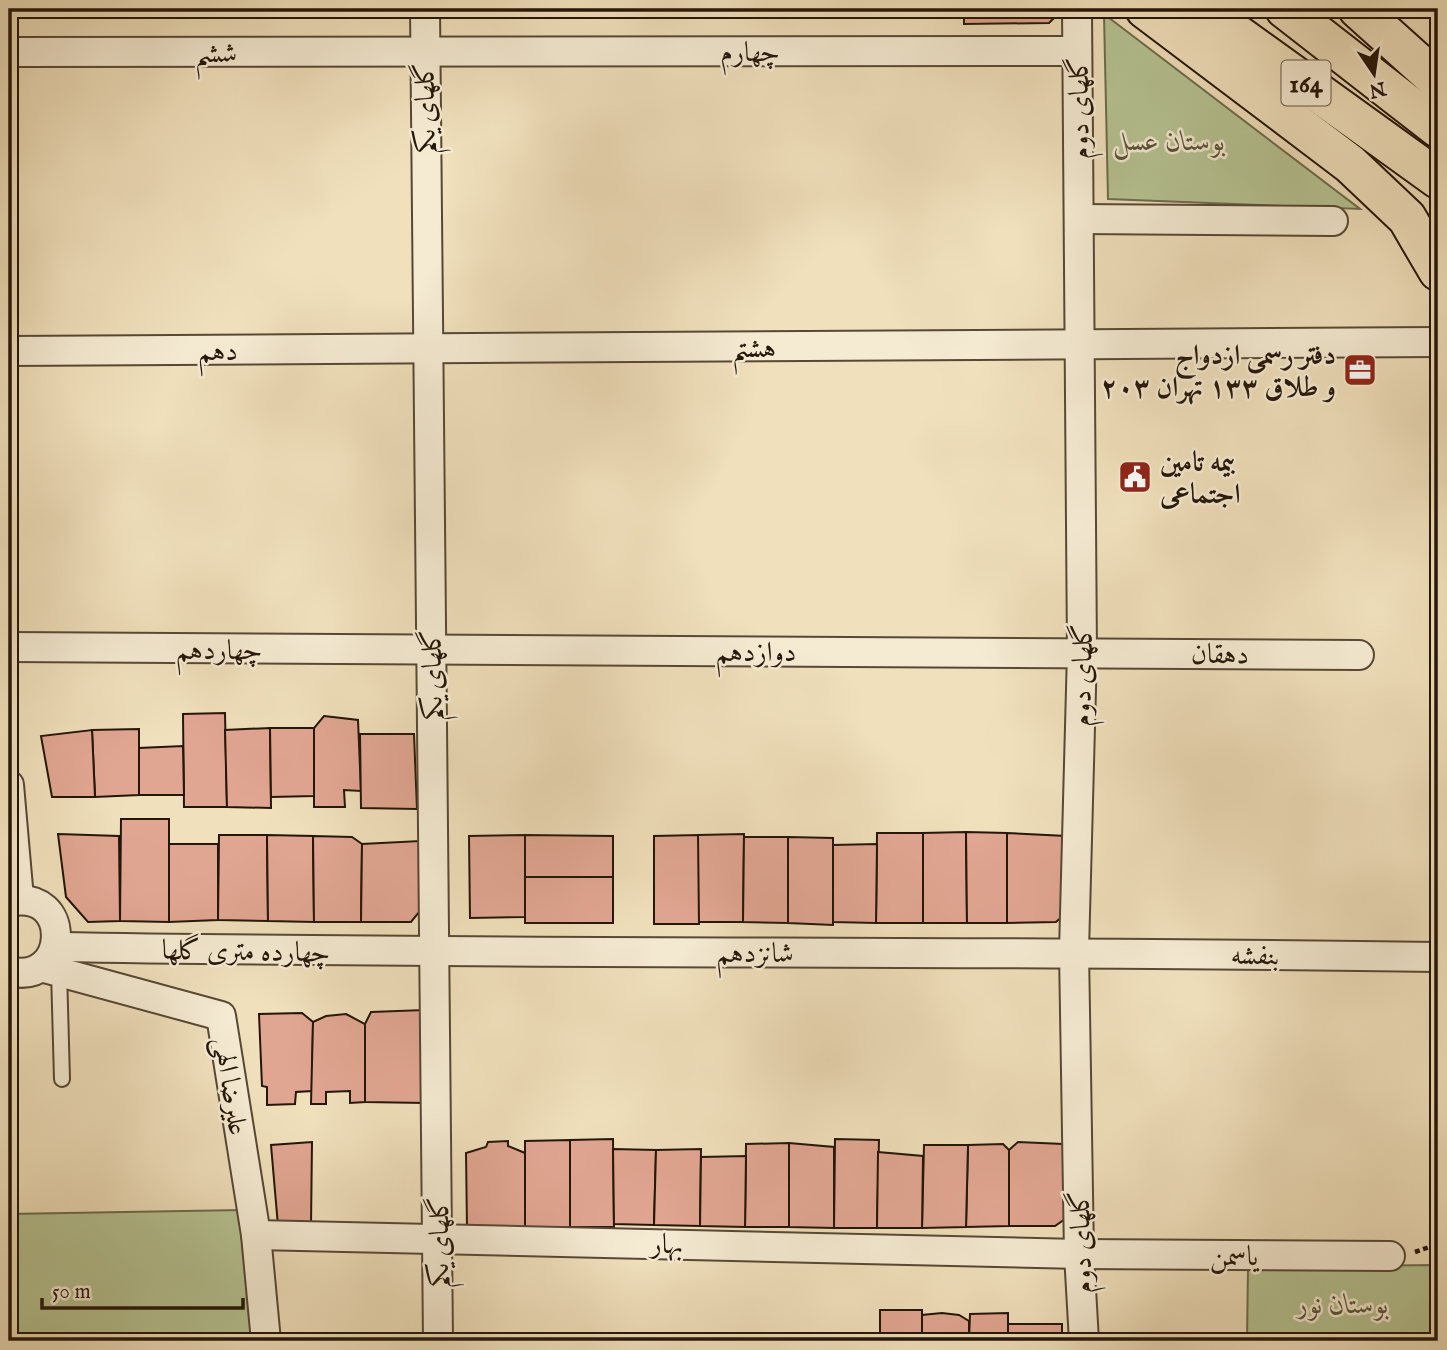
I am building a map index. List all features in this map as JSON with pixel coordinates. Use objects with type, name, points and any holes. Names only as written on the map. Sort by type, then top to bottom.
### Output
[{"type":"main road","points":[[1145,9],[1350,164],[1407,218],[1438,271]]},
{"type":"main road","name":"164","points":[[1202,9],[1424,168]]},
{"type":"main road","name":"164","points":[[1285,9],[1434,124]]},
{"type":"main road","points":[[1340,9],[1438,82]]},
{"type":"main road","points":[[1358,9],[1438,82]]},
{"type":"street","name":"گلهای یکم","points":[[425,9],[438,1341]]},
{"type":"street","name":"گلهای دوم","points":[[1077,9],[1082,345],[1082,652],[1074,951],[1079,1254],[1084,1341]]},
{"type":"street","name":"چهارم","points":[[424,52],[1077,51]]},
{"type":"street","name":"ششم","points":[[9,52],[424,52]]},
{"type":"street","points":[[1080,219],[1333,221]]},
{"type":"street","name":"هشتم","points":[[427,348],[1438,342]]},
{"type":"street","name":"دهم","points":[[9,351],[427,348]]},
{"type":"street","name":"چهاردهم","points":[[9,648],[430,650]]},
{"type":"street","name":"دوازدهم","points":[[430,650],[1082,652]]},
{"type":"street","name":"دهقان","points":[[1082,652],[1359,655]]},
{"type":"street","points":[[9,785],[14,901],[41,906],[50,914],[55,924],[52,962],[30,972],[9,971]]},
{"type":"street","name":"شانزدهم","points":[[436,953],[1074,951]]},
{"type":"street","name":"بنفشه","points":[[1074,951],[1436,957]]},
{"type":"street","name":"چهارده متری گلها","points":[[52,962],[436,953]]},
{"type":"street","name":"علیرضا الهی","points":[[52,962],[221,1016],[256,1235],[266,1341]]},
{"type":"street","name":"بهار","points":[[256,1235],[438,1237],[1079,1254]]},
{"type":"street","name":"یاسمن","points":[[1079,1254],[1390,1256]]},
{"type":"lane","points":[[52,962],[62,1079]]},
{"type":"green space","name":"بوستان عسل","points":[[1104,14],[1360,209],[1108,199]]},
{"type":"green space","points":[[241,1210],[255,1341],[9,1341],[9,1214]]},
{"type":"green space","name":"بوستان نور","points":[[1438,1265],[1438,1317],[1428,1341],[1247,1341],[1248,1267]]},
{"type":"building","points":[[964,9],[1062,10],[1049,23],[964,24]]},
{"type":"building","points":[[225,713],[227,807],[184,807],[183,714]]},
{"type":"building","points":[[324,716],[358,720],[361,791],[344,790],[345,807],[314,807],[314,728]]},
{"type":"building","points":[[270,728],[271,808],[227,807],[225,730]]},
{"type":"building","points":[[270,728],[314,728],[314,796],[271,797]]},
{"type":"building","points":[[139,729],[139,795],[95,797],[92,730]]},
{"type":"building","points":[[92,730],[95,797],[52,797],[41,736]]},
{"type":"building","points":[[360,734],[414,734],[417,809],[361,808]]},
{"type":"building","points":[[183,746],[184,795],[139,795],[139,748]]},
{"type":"building","points":[[121,819],[169,819],[169,922],[120,921]]},
{"type":"building","points":[[966,832],[967,923],[923,923],[923,833]]},
{"type":"building","points":[[966,832],[1007,833],[1007,923],[967,923]]},
{"type":"building","points":[[877,833],[923,833],[923,923],[876,923]]},
{"type":"building","points":[[1007,833],[1066,836],[1065,914],[1056,922],[1007,923]]},
{"type":"building","points":[[58,834],[119,836],[120,921],[88,922],[66,897]]},
{"type":"building","points":[[744,834],[743,922],[698,922],[698,835]]},
{"type":"building","points":[[219,835],[267,835],[268,921],[218,920]]},
{"type":"building","points":[[267,835],[313,836],[314,922],[268,921]]},
{"type":"building","points":[[525,835],[525,917],[470,918],[469,836]]},
{"type":"building","points":[[525,835],[613,836],[613,877],[525,877]]},
{"type":"building","points":[[698,835],[699,924],[654,924],[654,836]]},
{"type":"building","points":[[313,836],[352,837],[362,844],[361,922],[314,922]]},
{"type":"building","points":[[744,837],[788,837],[788,923],[743,922]]},
{"type":"building","points":[[788,837],[833,838],[833,925],[788,923]]},
{"type":"building","points":[[420,841],[420,911],[411,922],[361,922],[362,844]]},
{"type":"building","points":[[169,844],[218,844],[218,920],[169,922]]},
{"type":"building","points":[[877,844],[876,923],[833,922],[833,845]]},
{"type":"building","points":[[525,877],[613,877],[613,923],[525,923]]},
{"type":"building","points":[[424,1010],[425,1103],[365,1102],[365,1024],[371,1012]]},
{"type":"building","points":[[302,1013],[313,1022],[312,1091],[296,1092],[295,1104],[267,1105],[267,1087],[262,1086],[259,1014]]},
{"type":"building","points":[[346,1014],[365,1024],[365,1102],[350,1103],[350,1091],[326,1092],[326,1104],[311,1104],[313,1022],[326,1016]]},
{"type":"building","points":[[613,1139],[614,1227],[570,1227],[570,1140]]},
{"type":"building","points":[[835,1139],[879,1140],[877,1228],[834,1228]]},
{"type":"building","points":[[570,1140],[570,1227],[525,1228],[525,1141]]},
{"type":"building","points":[[508,1141],[508,1146],[525,1153],[525,1228],[467,1228],[466,1153],[486,1147],[488,1142]]},
{"type":"building","points":[[312,1142],[311,1226],[278,1226],[271,1145]]},
{"type":"building","points":[[1018,1142],[1063,1144],[1068,1152],[1065,1219],[1055,1226],[1009,1226],[1009,1150]]},
{"type":"building","points":[[789,1143],[789,1227],[745,1227],[746,1144]]},
{"type":"building","points":[[789,1143],[834,1147],[834,1228],[789,1227]]},
{"type":"building","points":[[1003,1144],[1009,1150],[1009,1226],[966,1227],[968,1145]]},
{"type":"building","points":[[924,1145],[968,1145],[966,1227],[922,1228]]},
{"type":"building","points":[[613,1149],[656,1150],[654,1225],[614,1224]]},
{"type":"building","points":[[701,1149],[700,1226],[654,1225],[656,1150]]},
{"type":"building","points":[[878,1152],[923,1156],[922,1228],[877,1228]]},
{"type":"building","points":[[746,1156],[745,1227],[700,1226],[701,1157]]},
{"type":"building","points":[[880,1310],[922,1310],[922,1341],[880,1341]]},
{"type":"building","points":[[1008,1313],[1008,1341],[969,1341],[970,1314]]},
{"type":"building","points":[[922,1315],[959,1315],[969,1321],[969,1341],[922,1341]]},
{"type":"building","points":[[1008,1324],[1062,1324],[1062,1341],[1008,1341]]},
{"type":"place","name":"دفتر رسمی ازدواج ۲۰۳ و طلاق ۱۳۳ تهران","points":[[1360,370]]},
{"type":"place","name":"بیمه تامین اجتماعی","points":[[1135,477]]}]
